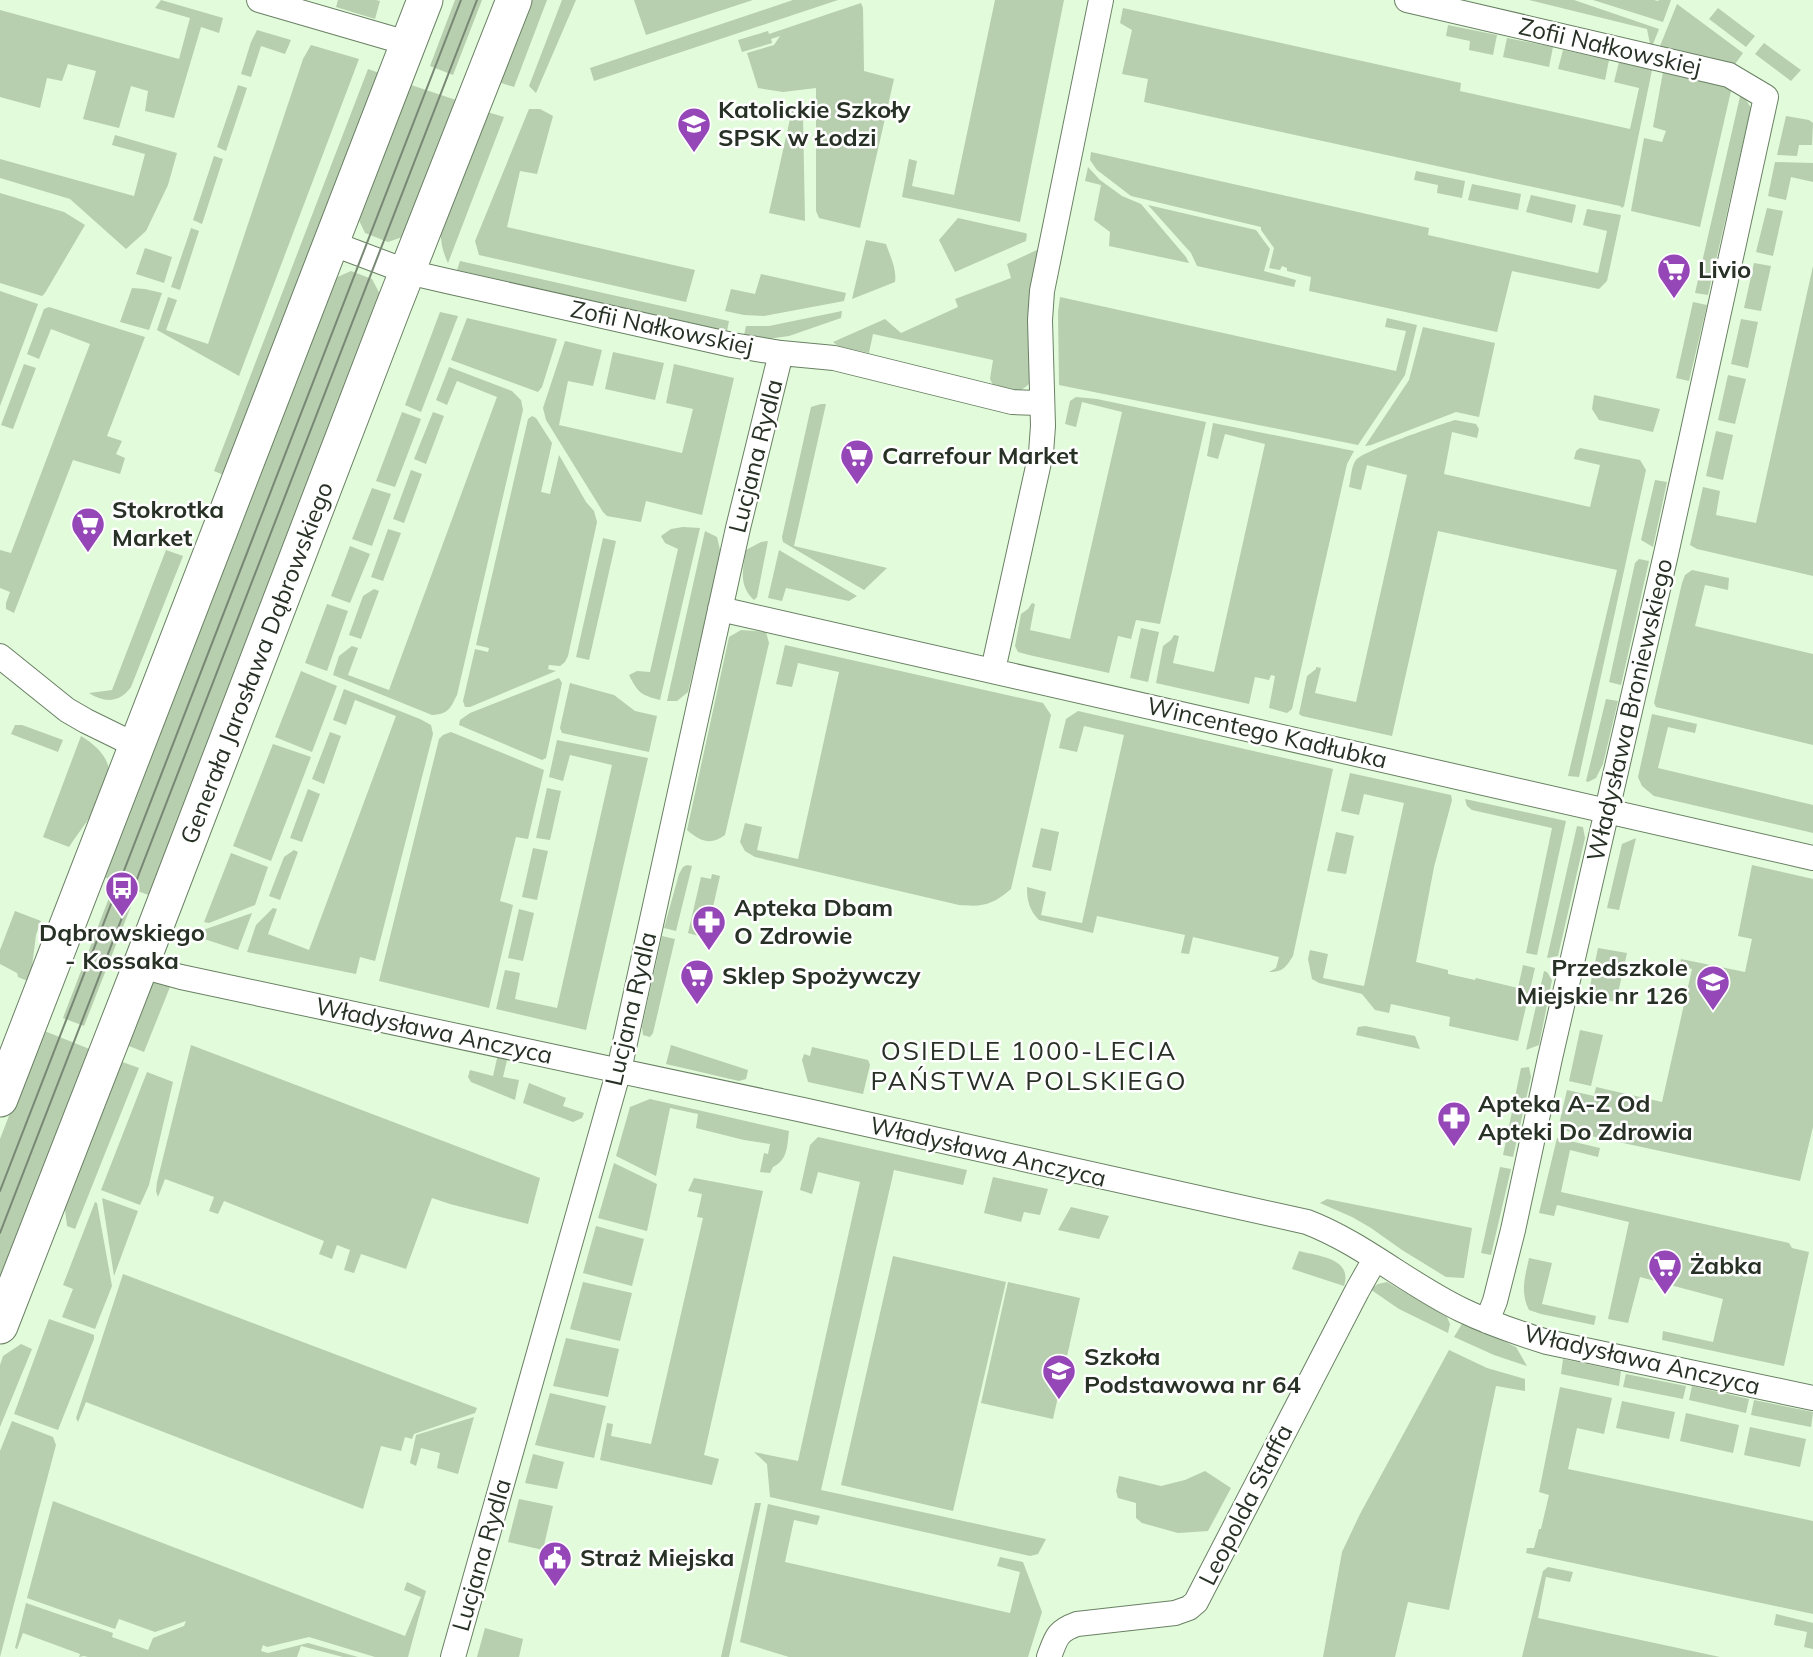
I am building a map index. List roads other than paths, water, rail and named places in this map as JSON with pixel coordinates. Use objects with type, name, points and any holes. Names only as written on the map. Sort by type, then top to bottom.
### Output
[{"type":"main road","points":[[0,1099],[425,0]]},
{"type":"main road","name":"Generała Jarosława Dąbrowskiego","points":[[0,1326],[514,0]]},
{"type":"street","points":[[259,0],[407,43]]},
{"type":"street","points":[[993,670],[1041,453],[1042,291],[1101,0]]},
{"type":"street","name":"Zofii Nałkowskiej","points":[[1407,0],[1729,75],[1766,97]]},
{"type":"street","name":"Władysława Broniewskiego","points":[[1487,1321],[1495,1301],[1513,1230],[1766,97]]},
{"type":"street","name":"Zofii Nałkowskiej","points":[[331,243],[408,272],[732,345],[834,358],[1012,402],[1039,403]]},
{"type":"street","name":"Lucjana Rydla","points":[[453,1657],[619,1070],[738,528],[781,353]]},
{"type":"street","name":"Wincentego Kadłubka","points":[[720,609],[1813,858]]},
{"type":"street","points":[[0,656],[67,710],[137,746]]},
{"type":"street","name":"Władysława Anczyca","points":[[142,962],[152,969],[181,976],[1307,1222],[1339,1236],[1461,1310],[1547,1342],[1813,1398]]},
{"type":"street","name":"Leopolda Staffa","points":[[1049,1657],[1055,1639],[1068,1627],[1175,1613],[1196,1602],[1375,1259]]},
{"type":"tram line","points":[[0,1191],[461,0]]},
{"type":"tram line","points":[[0,1233],[477,0]]},
{"type":"place","name":"Katolickie Szkoły SPSK w Łodzi","points":[[694,154]]},
{"type":"place","name":"Livio","points":[[1674,300]]},
{"type":"place","name":"Carrefour Market","points":[[857,486]]},
{"type":"place","name":"Stokrotka Market","points":[[88,554]]},
{"type":"place","name":"Dąbrowskiego - Kossaka","points":[[122,918]]},
{"type":"place","name":"Apteka Dbam O Zdrowie","points":[[709,952]]},
{"type":"place","name":"Sklep Spożywczy","points":[[697,1006]]},
{"type":"place","name":"Przedszkole Miejskie nr 126","points":[[1713,1012]]},
{"type":"place","name":"Apteka A-Z Od Apteki Do Zdrowia","points":[[1454,1148]]},
{"type":"place","name":"Żabka","points":[[1665,1296]]},
{"type":"place","name":"Szkoła Podstawowa nr 64","points":[[1059,1401]]},
{"type":"place","name":"Straż Miejska","points":[[555,1588]]},
{"type":"district","name":"OSIEDLE 1000-LECIA PAŃSTWA POLSKIEGO","points":[[1029,1066]]}]
